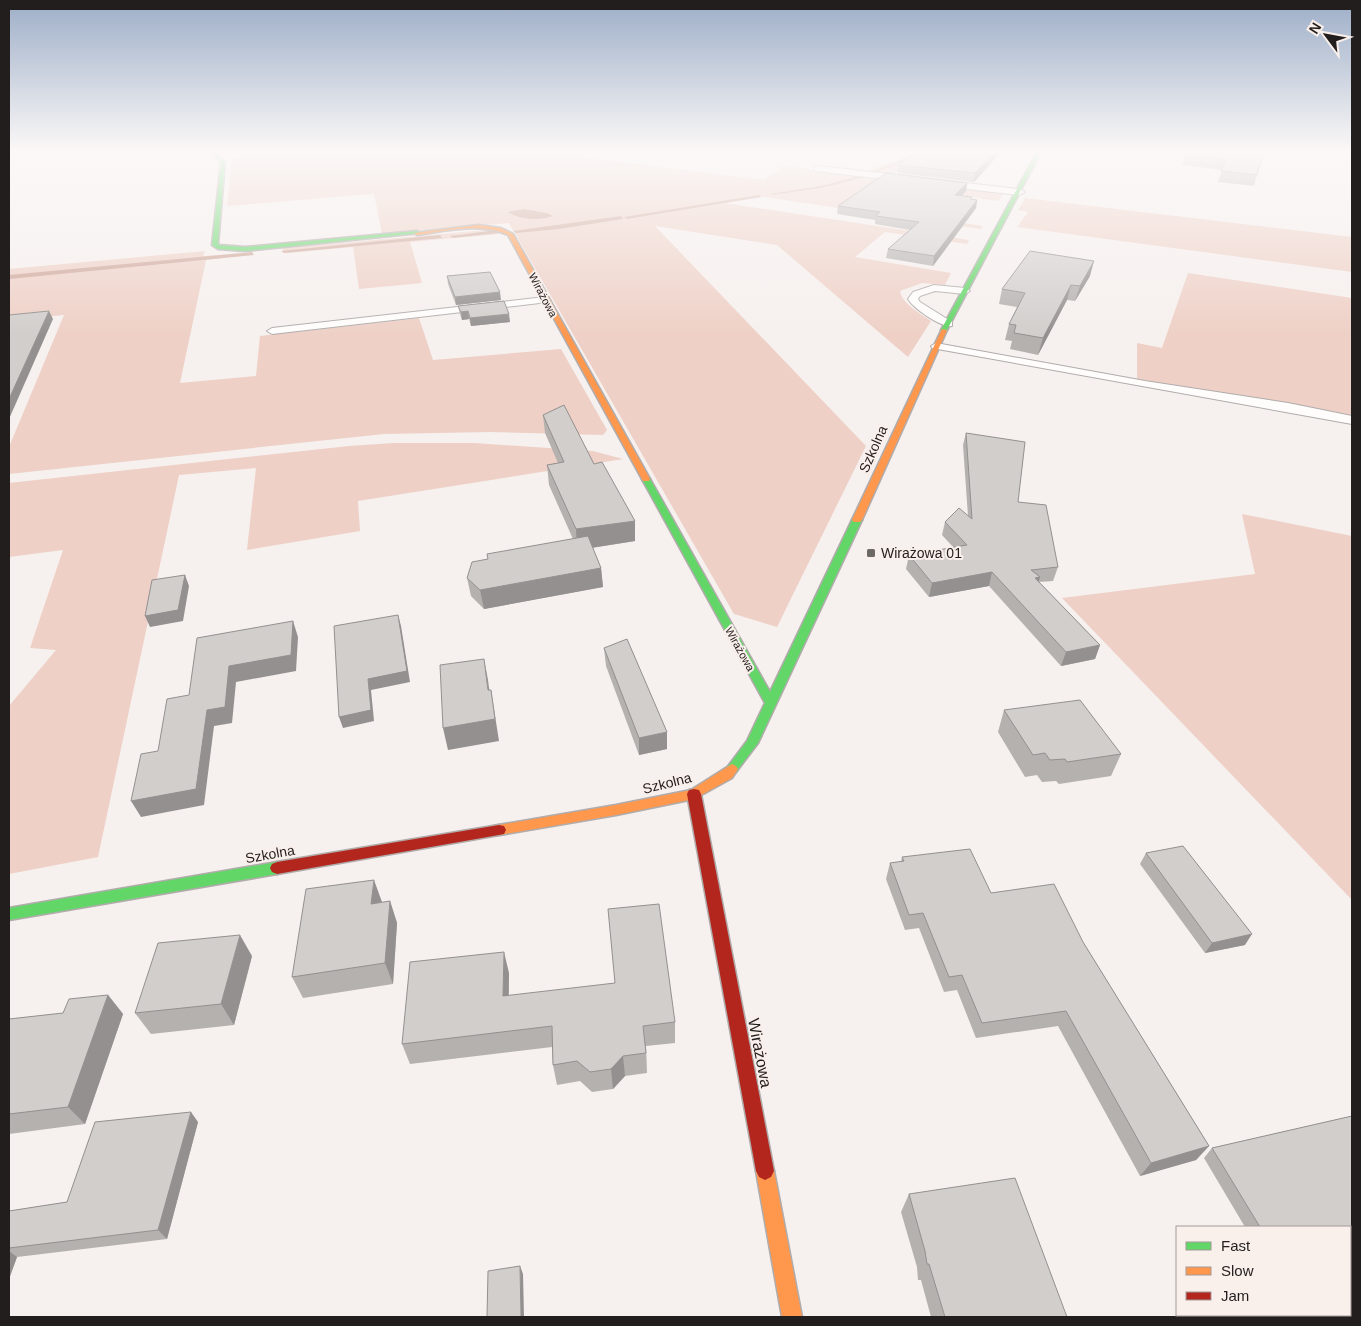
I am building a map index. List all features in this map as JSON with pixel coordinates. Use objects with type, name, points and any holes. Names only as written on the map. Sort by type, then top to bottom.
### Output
[{"type":"street","name":"Wirażowa","points":[[218,212],[215,245],[218,247],[245,248],[484,227],[503,229],[510,234],[771,704]]},
{"type":"street","name":"Szkolna","points":[[9,914],[539,824],[694,794],[728,775],[752,743],[844,549],[936,346],[1008,212]]},
{"type":"street","name":"Wirażowa","points":[[694,794],[792,1317]]},
{"type":"lane","points":[[948,324],[916,304],[913,300],[916,294],[934,288],[965,291]]},
{"type":"lane","points":[[272,331],[545,300]]},
{"type":"lane","points":[[936,346],[1145,384],[1288,407],[1352,420]]},
{"type":"shaded area","points":[[378,212],[784,212],[969,240],[967,244],[885,232],[855,257],[951,273],[945,285],[922,283],[900,291],[901,296],[908,304],[931,321],[908,357],[777,245],[655,226],[866,446],[777,627],[734,614],[509,223],[382,234]]},
{"type":"shaded area","points":[[508,212],[540,212],[553,216],[542,219],[530,219],[518,217]]},
{"type":"shaded area","points":[[865,212],[913,212],[911,215],[983,226],[981,229]]},
{"type":"shaded area","points":[[1028,212],[1141,212],[1352,237],[1352,272],[1017,227]]},
{"type":"shaded area","points":[[487,230],[497,231],[499,234],[410,242],[422,283],[359,289],[353,247],[283,252],[283,248]]},
{"type":"shaded area","points":[[205,251],[203,256],[253,253],[206,260],[180,383],[256,376],[260,336],[419,318],[433,360],[561,349],[607,430],[603,435],[490,432],[384,434],[9,474],[9,447],[64,315],[9,320],[9,269]]},
{"type":"shaded area","points":[[1188,273],[1352,298],[1352,415],[1137,379],[1137,343],[1162,348]]},
{"type":"shaded area","points":[[394,443],[474,443],[593,451],[623,459],[358,501],[360,531],[247,550],[256,468],[179,475],[98,857],[9,874],[9,706],[56,650],[30,648],[63,550],[9,557],[9,483],[349,446]]},
{"type":"shaded area","points":[[1242,514],[1352,536],[1352,900],[1062,598],[1255,574]]},
{"type":"building","points":[[880,212],[968,212],[934,256],[888,249],[919,222],[876,216]]},
{"type":"building","points":[[1030,251],[1094,261],[1080,286],[1071,285],[1043,338],[1014,333],[1016,325],[1009,324],[1025,293],[1002,289]]},
{"type":"building","points":[[490,272],[500,292],[455,297],[447,276]]},
{"type":"building","points":[[504,301],[509,314],[470,318],[468,311],[461,312],[458,306]]},
{"type":"building","points":[[49,311],[9,399],[9,315]]},
{"type":"building","points":[[564,405],[594,464],[602,462],[635,521],[576,529],[547,465],[564,462],[543,415]]},
{"type":"building","points":[[966,433],[1025,442],[1018,502],[1046,505],[1058,567],[1031,570],[1040,577],[1035,578],[1100,645],[1066,652],[992,572],[932,583],[909,555],[967,545],[945,522],[959,508],[972,519]]},
{"type":"building","points":[[588,536],[601,568],[480,590],[467,578],[472,562],[488,559],[487,554]]},
{"type":"building","points":[[185,575],[178,610],[145,616],[152,580]]},
{"type":"building","points":[[398,615],[407,671],[368,679],[371,710],[339,717],[334,626]]},
{"type":"building","points":[[293,621],[291,655],[229,666],[225,707],[207,710],[196,789],[131,801],[141,754],[158,751],[167,699],[189,695],[197,638]]},
{"type":"building","points":[[627,639],[667,732],[639,738],[604,648]]},
{"type":"building","points":[[484,659],[488,690],[491,690],[495,719],[443,728],[440,665]]},
{"type":"building","points":[[1080,700],[1121,754],[1067,762],[1065,759],[1050,760],[1045,753],[1033,755],[1004,710]]},
{"type":"building","points":[[1183,846],[1252,934],[1212,943],[1146,853]]},
{"type":"building","points":[[970,849],[991,893],[1054,884],[1083,942],[1209,1146],[1151,1163],[1066,1011],[982,1023],[962,975],[949,977],[923,913],[909,915],[890,863],[904,861],[902,857]]},
{"type":"building","points":[[374,880],[371,904],[390,901],[385,963],[292,977],[306,889]]},
{"type":"building","points":[[659,904],[675,1022],[643,1026],[646,1053],[623,1056],[611,1069],[590,1072],[577,1061],[553,1065],[552,1026],[402,1044],[410,962],[504,952],[503,996],[615,983],[608,909]]},
{"type":"building","points":[[240,935],[221,1004],[135,1013],[158,943]]},
{"type":"building","points":[[108,995],[68,1107],[9,1114],[9,1019],[63,1013],[69,999]]},
{"type":"building","points":[[191,1112],[158,1230],[9,1248],[9,1211],[67,1202],[95,1122]]},
{"type":"building","points":[[1352,1116],[1352,1226],[1259,1226],[1212,1148]]},
{"type":"building","points":[[1015,1178],[1067,1317],[945,1317],[929,1264],[927,1264],[909,1194]]},
{"type":"building","points":[[520,1266],[521,1317],[487,1317],[488,1271]]},
{"type":"waterway","points":[[627,217],[659,212]]},
{"type":"waterway","points":[[516,231],[621,218]]},
{"type":"waterway","points":[[453,236],[497,232]]},
{"type":"waterway","points":[[284,251],[440,237]]},
{"type":"waterway","points":[[9,277],[252,254]]},
{"type":"traffic: fast","points":[[218,212],[215,245],[218,247],[245,249],[417,233]]},
{"type":"traffic: fast","points":[[944,330],[1007,212]]},
{"type":"traffic: fast","points":[[646,479],[771,704]]},
{"type":"traffic: fast","points":[[732,769],[752,743],[857,520]]},
{"type":"traffic: fast","points":[[9,914],[277,868]]},
{"type":"traffic: slow","points":[[417,233],[478,227],[501,230],[510,234],[646,479]]},
{"type":"traffic: slow","points":[[857,520],[944,330]]},
{"type":"traffic: slow","points":[[499,830],[616,810],[694,794],[727,775],[732,769]]},
{"type":"traffic: slow","points":[[765,1171],[792,1317]]},
{"type":"traffic: jam","points":[[694,794],[765,1171]]},
{"type":"traffic: jam","points":[[277,868],[499,830]]},
{"type":"place","name":"Wirażowa 01","points":[[871,553]]}]
